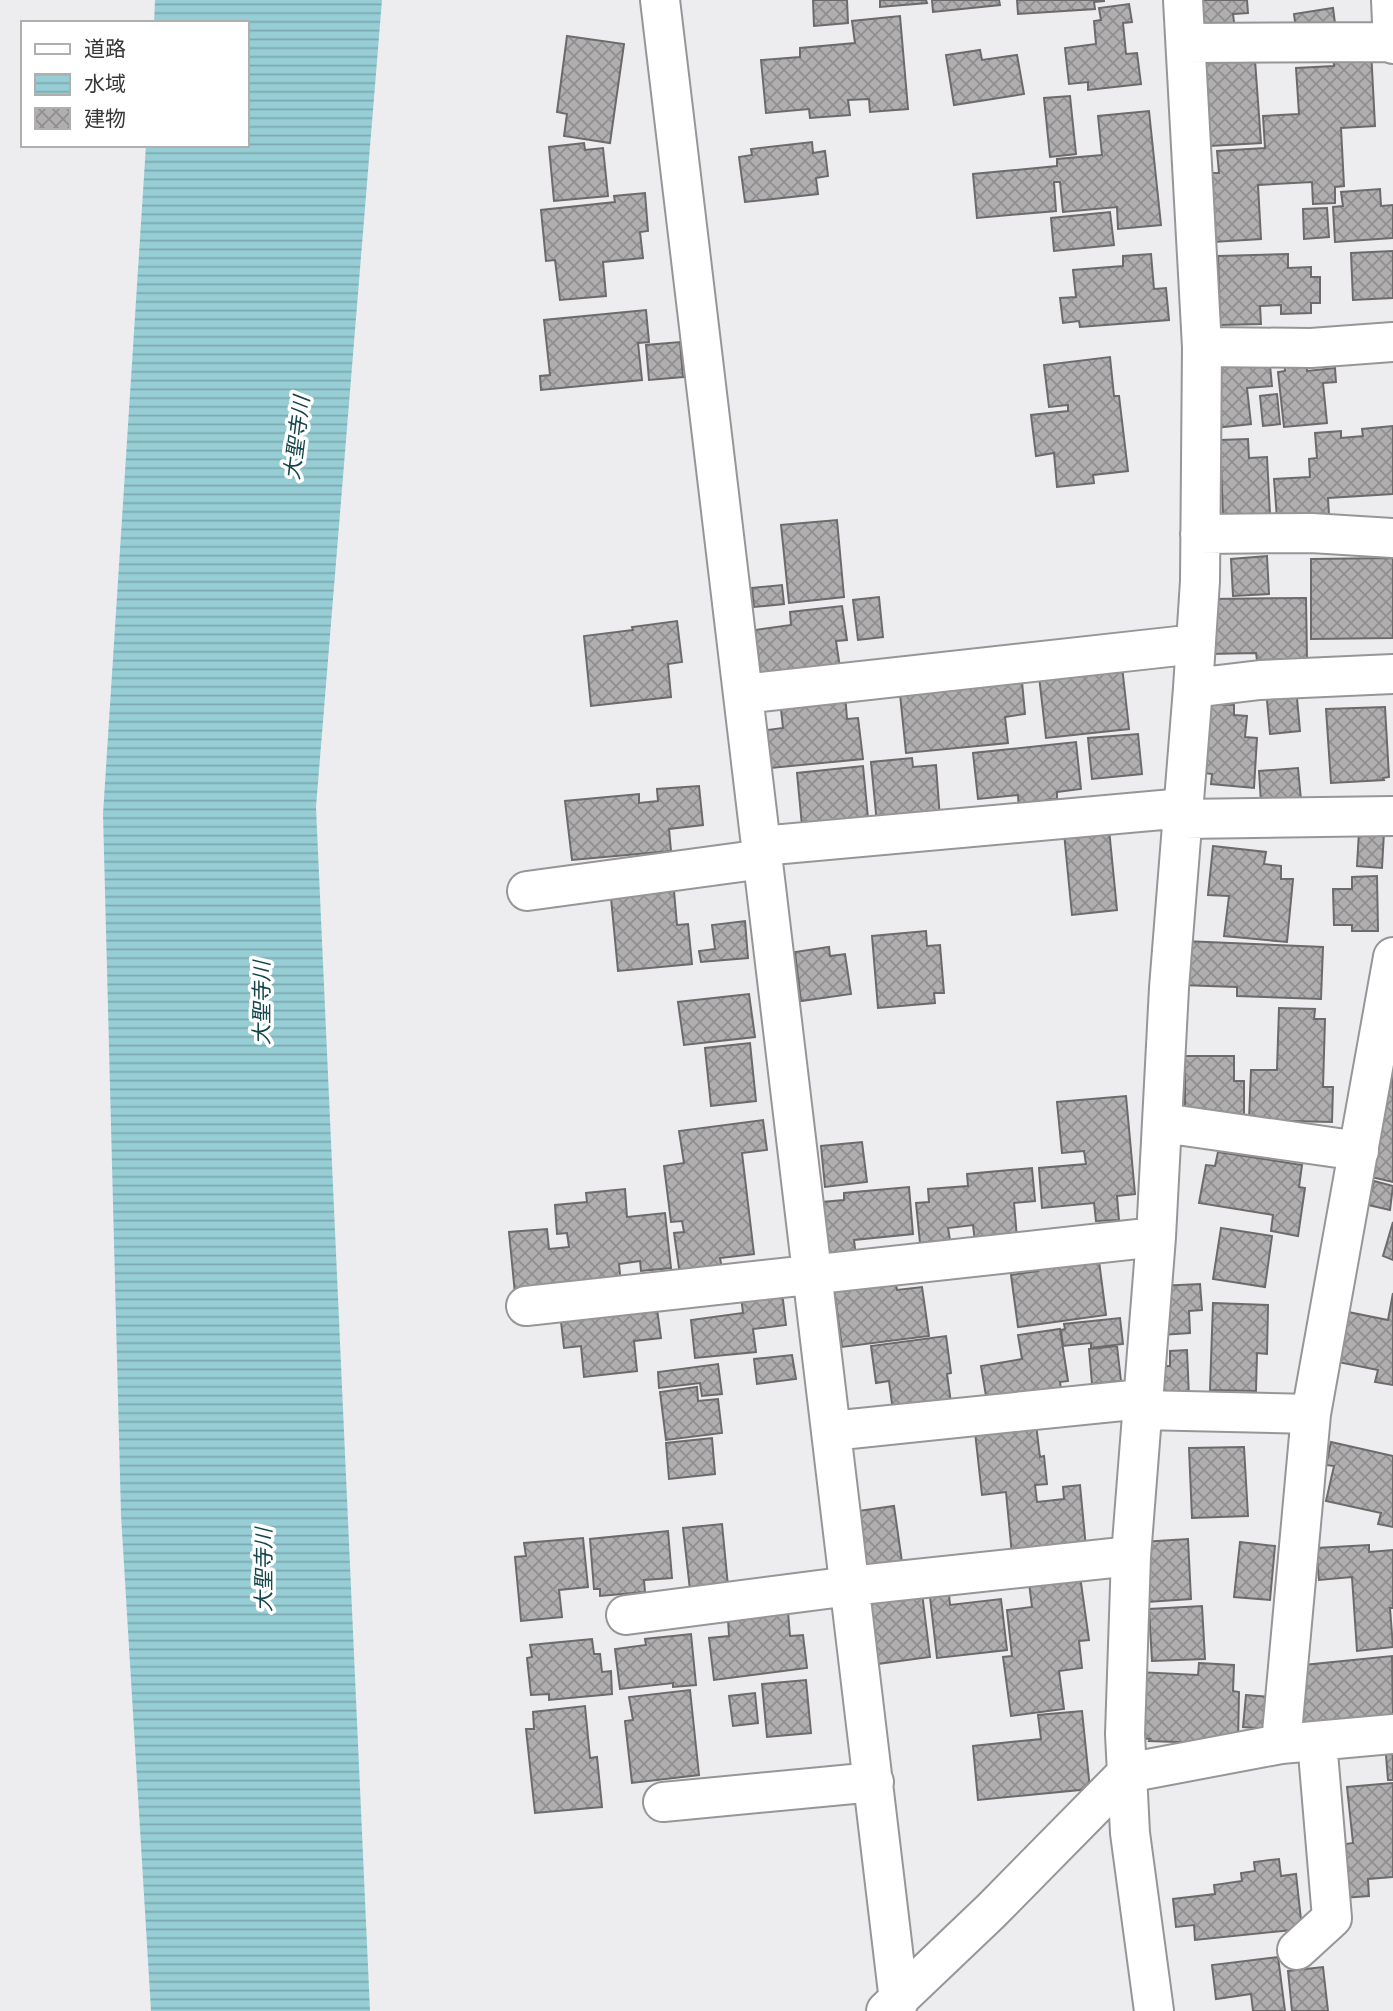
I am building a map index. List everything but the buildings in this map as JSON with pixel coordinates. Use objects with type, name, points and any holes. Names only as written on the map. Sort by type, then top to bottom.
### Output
[{"type":"street","points":[[660,0],[874,1782],[893,2006]]},
{"type":"street","points":[[1154,2011],[1130,1833],[1125,1734],[1131,1556],[1156,1237],[1169,988],[1196,644],[1202,347],[1183,0]]},
{"type":"street","points":[[1186,43],[1393,43],[1391,0]]},
{"type":"street","points":[[1202,347],[1311,348],[1393,341]]},
{"type":"street","points":[[1199,534],[1311,533],[1393,538]]},
{"type":"street","points":[[743,694],[1196,644]]},
{"type":"street","points":[[1193,688],[1260,680],[1393,674]]},
{"type":"street","points":[[527,891],[762,852],[1183,814],[1393,816]]},
{"type":"street","points":[[1297,1950],[1332,1918],[1299,1742],[1311,1414],[1359,1151],[1384,1059],[1393,957]]},
{"type":"street","points":[[1163,1123],[1359,1151]]},
{"type":"street","points":[[526,1306],[1156,1237]]},
{"type":"street","points":[[831,1430],[1142,1404],[1311,1414]]},
{"type":"street","points":[[626,1615],[850,1586],[1131,1556]]},
{"type":"street","points":[[893,2006],[1128,1773],[1299,1742],[1393,1734]]},
{"type":"street","points":[[663,1802],[874,1782]]},
{"type":"water","name":"大聖寺川","points":[[155,0],[382,0],[316,807],[370,2011],[151,2011],[121,1515],[103,814],[146,147],[248,147],[248,21],[154,21]]}]
